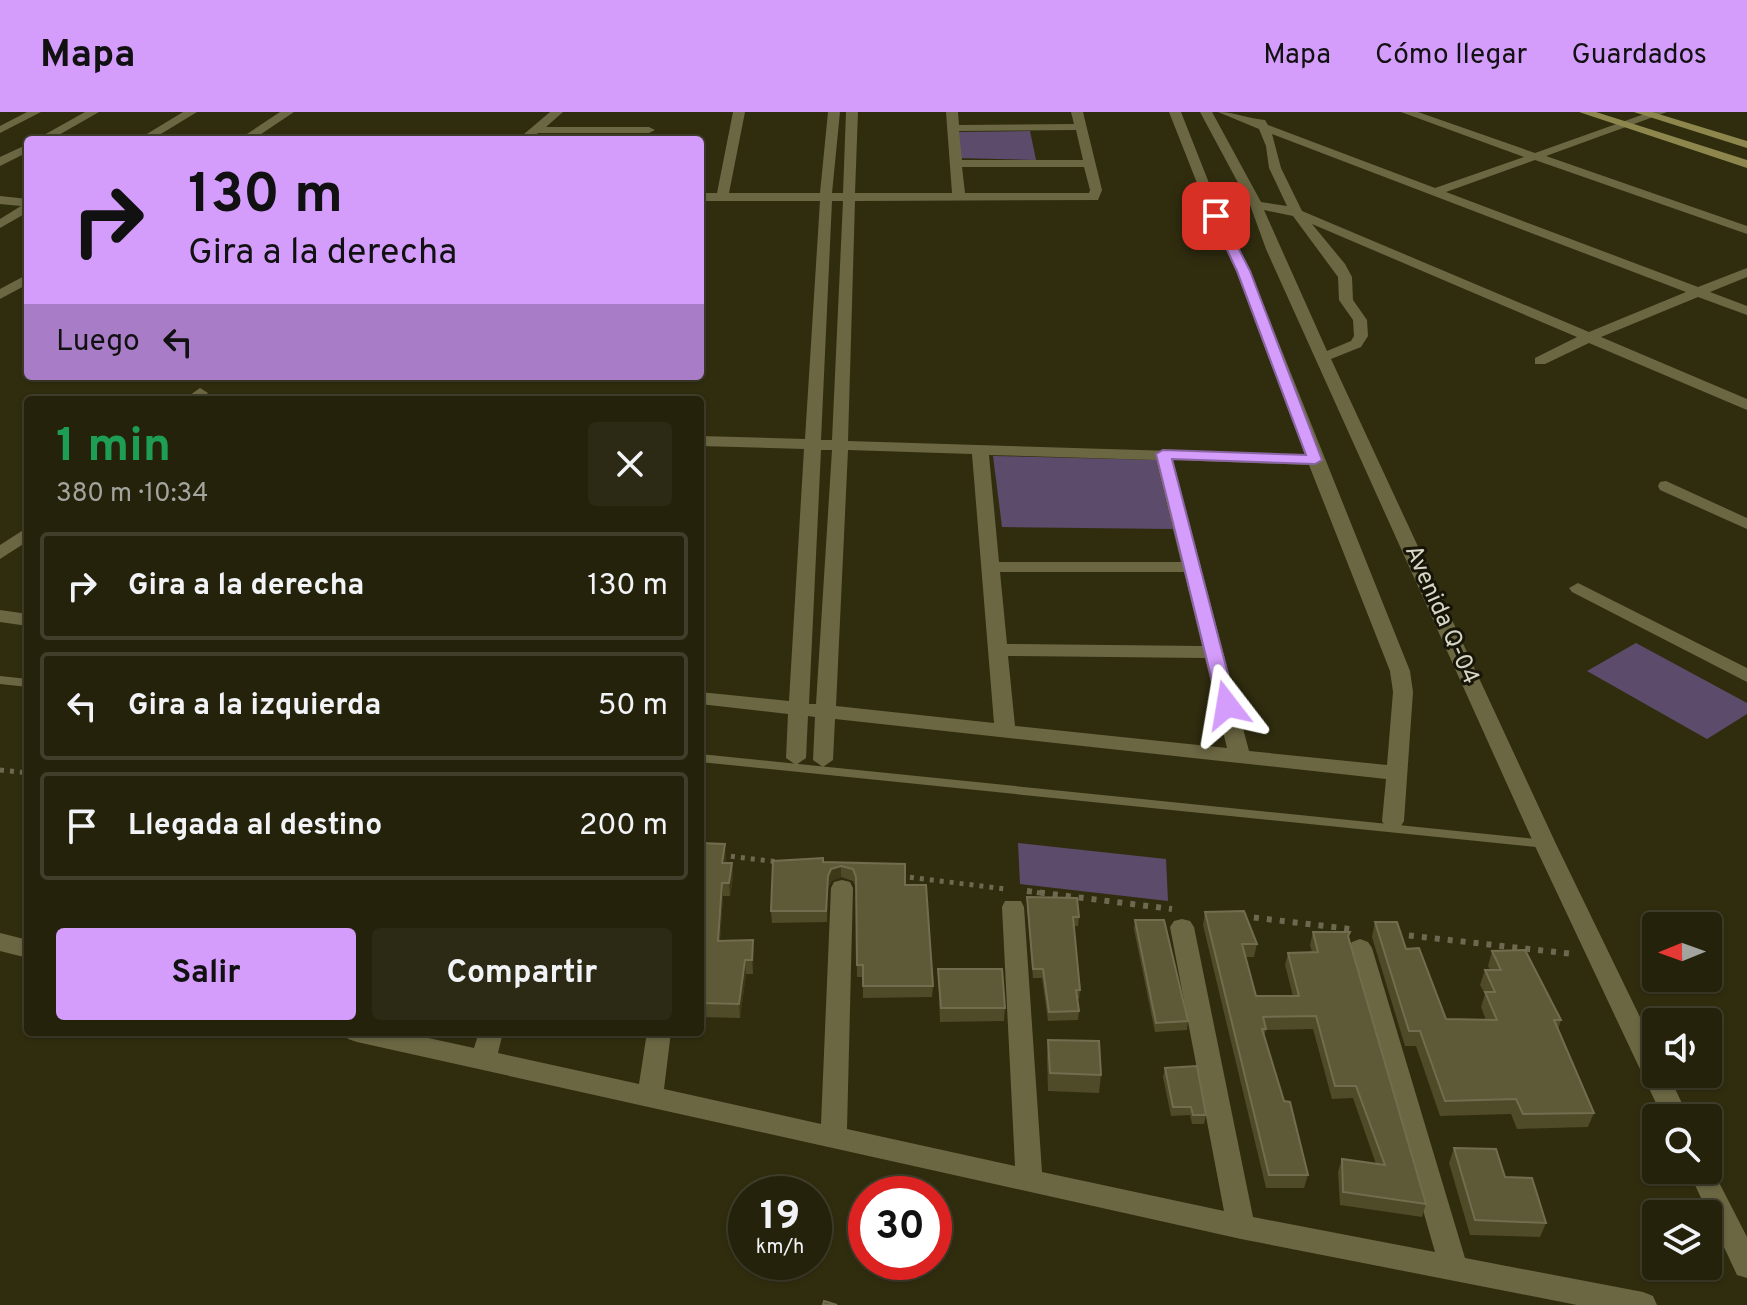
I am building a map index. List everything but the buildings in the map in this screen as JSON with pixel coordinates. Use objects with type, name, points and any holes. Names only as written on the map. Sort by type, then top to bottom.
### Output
[{"type":"street","points":[[0,130],[35,112]]},
{"type":"street","points":[[48,136],[93,112]]},
{"type":"street","points":[[150,136],[191,112]]},
{"type":"street","points":[[250,136],[288,112]]},
{"type":"street","points":[[528,136],[557,112]]},
{"type":"street","points":[[722,197],[739,112]]},
{"type":"street","points":[[796,758],[812,444],[808,386],[819,238],[834,112]]},
{"type":"street","points":[[823,760],[840,445],[852,112]]},
{"type":"street","points":[[952,112],[959,198]]},
{"type":"street","points":[[704,197],[1094,197],[1096,190],[1077,112]]},
{"type":"street","points":[[1175,112],[1216,216],[1243,271],[1400,671],[1403,692],[1393,821]]},
{"type":"street","name":"Avenida Q-04","points":[[1206,112],[1256,205],[1273,249],[1545,844],[1669,1104]]},
{"type":"street","points":[[1224,112],[1747,311]]},
{"type":"street","points":[[1254,112],[1266,128],[1275,168],[1297,213],[1338,264],[1345,277],[1346,300],[1360,320],[1361,336],[1356,344],[1324,357]]},
{"type":"street","points":[[1407,112],[1747,230]]},
{"type":"street","points":[[1585,112],[1747,164]]},
{"type":"street","points":[[1435,192],[1651,113],[1747,145]]},
{"type":"street","points":[[953,128],[1080,127]]},
{"type":"street","points":[[535,130],[649,130]]},
{"type":"street","points":[[0,162],[24,149]]},
{"type":"street","points":[[956,164],[1089,163]]},
{"type":"street","points":[[0,200],[24,204]]},
{"type":"street","points":[[1256,205],[1297,213],[1747,405]]},
{"type":"street","points":[[0,224],[24,208]]},
{"type":"street","points":[[819,238],[847,238]]},
{"type":"street","points":[[1540,361],[1587,338],[1747,272]]},
{"type":"street","points":[[0,295],[24,280]]},
{"type":"street","points":[[808,386],[841,387]]},
{"type":"street","points":[[704,441],[1315,460]]},
{"type":"street","points":[[980,449],[1005,732]]},
{"type":"street","points":[[1163,454],[1240,757]]},
{"type":"street","points":[[1666,486],[1747,524]]},
{"type":"street","points":[[0,554],[24,535]]},
{"type":"street","points":[[991,567],[1191,567]]},
{"type":"street","points":[[1578,588],[1747,676]]},
{"type":"street","points":[[0,616],[24,619]]},
{"type":"street","points":[[999,650],[1214,652]]},
{"type":"street","points":[[704,698],[1396,773]]},
{"type":"street","points":[[834,1137],[842,888]]},
{"type":"street","points":[[1016,896],[1029,1180]]},
{"type":"street","points":[[1181,918],[1241,1227]]},
{"type":"street","points":[[1356,939],[1454,1268]]},
{"type":"street","points":[[0,942],[24,948]]},
{"type":"street","points":[[375,1036],[1241,1227],[1643,1305]]},
{"type":"street","points":[[484,1060],[490,1036]]},
{"type":"street","points":[[650,1097],[658,1036]]},
{"type":"street","points":[[1708,1184],[1747,1266]]},
{"type":"lane","points":[[0,680],[24,683]]},
{"type":"lane","points":[[704,758],[1545,844]]},
{"type":"path","points":[[0,770],[24,773]]},
{"type":"path","points":[[715,854],[793,863]]},
{"type":"path","points":[[886,875],[1181,918]]},
{"type":"path","points":[[1227,915],[1356,939]]},
{"type":"path","points":[[1383,933],[1599,957]]},
{"type":"shaded area","points":[[1030,131],[1036,160],[958,158],[958,132]]},
{"type":"shaded area","points":[[993,456],[1156,460],[1173,529],[1002,527]]},
{"type":"shaded area","points":[[1636,643],[1747,703],[1747,714],[1707,739],[1587,671]]},
{"type":"shaded area","points":[[1018,843],[1166,859],[1168,901],[1020,884]]},
{"type":"route","points":[[1216,216],[1243,271],[1315,460],[1163,454],[1227,705]]}]
